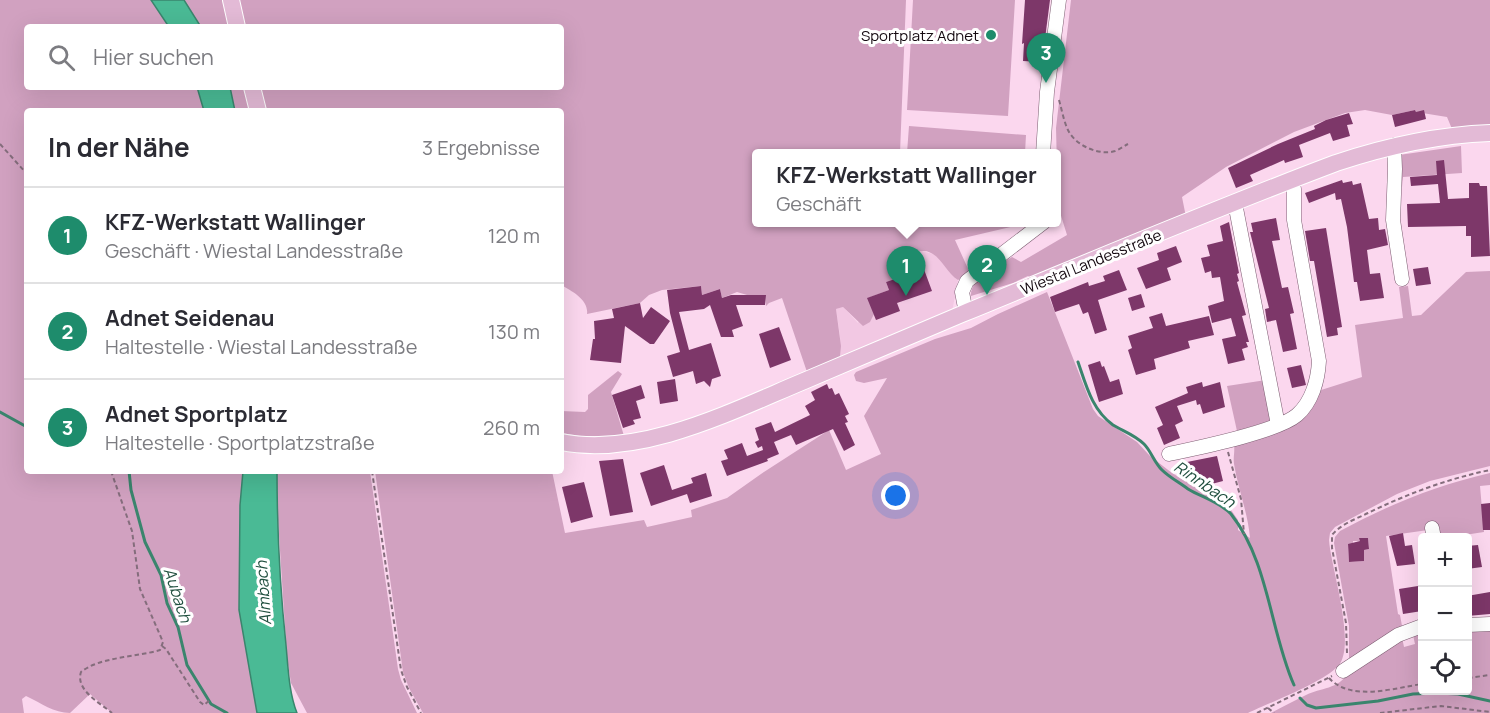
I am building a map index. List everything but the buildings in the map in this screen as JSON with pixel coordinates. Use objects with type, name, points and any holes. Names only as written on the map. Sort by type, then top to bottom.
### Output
[{"type":"main road","points":[[231,0],[236,24]]},
{"type":"main road","points":[[253,90],[257,108]]},
{"type":"main road","name":"Wiestal Landesstraße","points":[[564,442],[596,446],[674,432],[1345,160],[1394,145],[1435,137],[1490,133]]},
{"type":"street","points":[[1043,149],[1047,92],[1059,0]]},
{"type":"street","points":[[1394,145],[1393,220],[1402,279]]},
{"type":"street","points":[[1169,454],[1226,441],[1291,419],[1302,410],[1315,386],[1318,352],[1294,220],[1294,189],[1291,180]]},
{"type":"street","points":[[1235,203],[1278,425]]},
{"type":"street","points":[[966,313],[962,292],[967,280],[1037,227]]},
{"type":"street","points":[[1472,625],[1490,624]]},
{"type":"street","points":[[1343,671],[1398,635],[1418,628]]},
{"type":"path","points":[[1047,92],[1059,100],[1068,130],[1081,144],[1100,152],[1114,151],[1128,144]]},
{"type":"path","points":[[0,144],[24,171]]},
{"type":"path","points":[[1226,441],[1241,499],[1244,534]]},
{"type":"path","points":[[1257,713],[1343,671],[1347,640],[1332,548],[1332,535],[1342,526],[1400,497],[1435,484],[1490,470]]},
{"type":"path","points":[[112,474],[123,499],[132,531],[140,589],[162,638],[162,646],[202,705],[211,699]]},
{"type":"path","points":[[372,474],[401,670],[421,713]]},
{"type":"path","points":[[112,713],[83,688],[80,680],[81,672],[89,667],[153,652],[162,646]]},
{"type":"path","points":[[1472,677],[1490,675]]},
{"type":"path","points":[[1329,678],[1346,690],[1366,691],[1418,684]]},
{"type":"path","points":[[1380,713],[1441,705],[1490,712]]},
{"type":"path","points":[[1268,708],[1274,713]]},
{"type":"shaded area","points":[[0,0],[151,0],[167,24],[24,24],[24,90],[198,90],[203,108],[24,108],[24,474],[243,474],[240,505],[239,610],[257,713],[112,713],[90,694],[70,713],[53,709],[26,696],[22,699],[24,713],[0,713]]},
{"type":"shaded area","points":[[184,0],[906,0],[900,149],[752,149],[752,227],[1010,227],[955,240],[970,273],[958,280],[932,253],[918,252],[909,256],[913,267],[905,270],[907,275],[886,282],[889,290],[868,298],[874,314],[870,322],[863,326],[843,307],[836,309],[841,346],[840,359],[807,372],[782,298],[766,306],[765,295],[747,295],[737,292],[722,298],[720,289],[702,295],[701,286],[662,290],[649,295],[640,303],[587,314],[583,300],[564,287],[564,108],[234,108],[231,90],[564,90],[564,24],[199,24]]},
{"type":"shaded area","points":[[913,0],[1015,0],[1008,116],[907,110]]},
{"type":"shaded area","points":[[1071,0],[1490,0],[1490,126],[1452,129],[1447,117],[1415,110],[1392,115],[1365,110],[1345,113],[1294,132],[1226,167],[1182,197],[1186,217],[1033,279],[1028,276],[971,296],[975,284],[993,269],[1012,257],[1021,262],[1067,235],[1061,216],[1061,149],[1057,149],[1056,128]]},
{"type":"shaded area","points":[[909,126],[1026,135],[1025,149],[907,149]]},
{"type":"shaded area","points":[[1461,146],[1462,173],[1403,177],[1402,187],[1400,186],[1399,155]]},
{"type":"shaded area","points":[[922,251],[933,254],[943,261],[958,280],[952,312],[840,359],[840,336],[836,309],[843,307],[858,323],[867,298],[889,290],[886,282],[905,270],[909,256]]},
{"type":"shaded area","points":[[1490,271],[1490,466],[1430,481],[1397,494],[1335,527],[1330,533],[1329,540],[1344,625],[1343,656],[1338,666],[1321,679],[1248,713],[423,713],[409,688],[403,672],[375,474],[553,474],[565,533],[644,520],[647,527],[692,517],[691,510],[727,498],[829,430],[846,470],[881,454],[864,416],[887,378],[864,383],[856,381],[854,375],[856,372],[935,339],[971,328],[1047,292],[1093,409],[1098,416],[1137,442],[1150,456],[1172,473],[1229,507],[1238,520],[1238,530],[1250,538],[1234,464],[1234,445],[1296,423],[1305,417],[1318,391],[1362,377],[1355,325],[1403,318],[1399,287],[1408,286],[1412,316],[1421,315],[1466,272]]},
{"type":"shaded area","points":[[618,371],[622,374],[611,392],[624,436],[581,436],[564,433],[564,411],[585,412],[588,409],[588,395]]},
{"type":"shaded area","points":[[1266,380],[1273,420],[1237,431],[1227,386]]},
{"type":"shaded area","points":[[1490,473],[1490,485],[1480,486],[1484,532],[1432,533],[1428,530],[1386,536],[1398,614],[1402,626],[1349,661],[1349,626],[1334,543],[1335,537],[1340,531],[1376,513],[1432,490]],"holes":[[[1360,538],[1368,538],[1369,549],[1364,550],[1364,561],[1349,562],[1348,544],[1360,541]]]},
{"type":"shaded area","points":[[277,474],[370,474],[398,669],[417,713],[307,713],[291,683],[287,658]]},
{"type":"shaded area","points":[[1490,630],[1490,713],[1271,713],[1306,695],[1340,682],[1348,673],[1402,637],[1404,647],[1415,644],[1413,635],[1418,633],[1418,695],[1472,695],[1472,632]]},
{"type":"water","points":[[151,0],[184,0],[199,24],[167,24]]},
{"type":"water","points":[[198,90],[231,90],[234,108],[203,108]]},
{"type":"water","name":"Almbach","points":[[243,474],[277,474],[282,602],[289,680],[297,713],[257,713],[239,610],[240,505]]},
{"type":"waterway","name":"Rinnbach","points":[[1078,362],[1091,397],[1106,419],[1144,444],[1159,467],[1168,475],[1231,514],[1244,533],[1254,553],[1279,642],[1294,685]]},
{"type":"waterway","name":"Aubach","points":[[0,412],[24,425]]},
{"type":"waterway","name":"Aubach","points":[[129,474],[131,490],[145,542],[161,575],[167,603],[178,627],[187,665],[211,704],[227,713]]},
{"type":"waterway","name":"Rinnbach","points":[[1300,698],[1307,705],[1316,708],[1378,701],[1413,694],[1458,694],[1490,701]]},
{"type":"place","name":"Sportplatz Adnet","points":[[991,35]]},
{"type":"place","name":"Adnet Sportplatz","points":[[1046,83]]},
{"type":"place","name":"Adnet Seidenau","points":[[987,295]]},
{"type":"place","name":"KFZ-Werkstatt Wallinger","points":[[906,296]]}]
